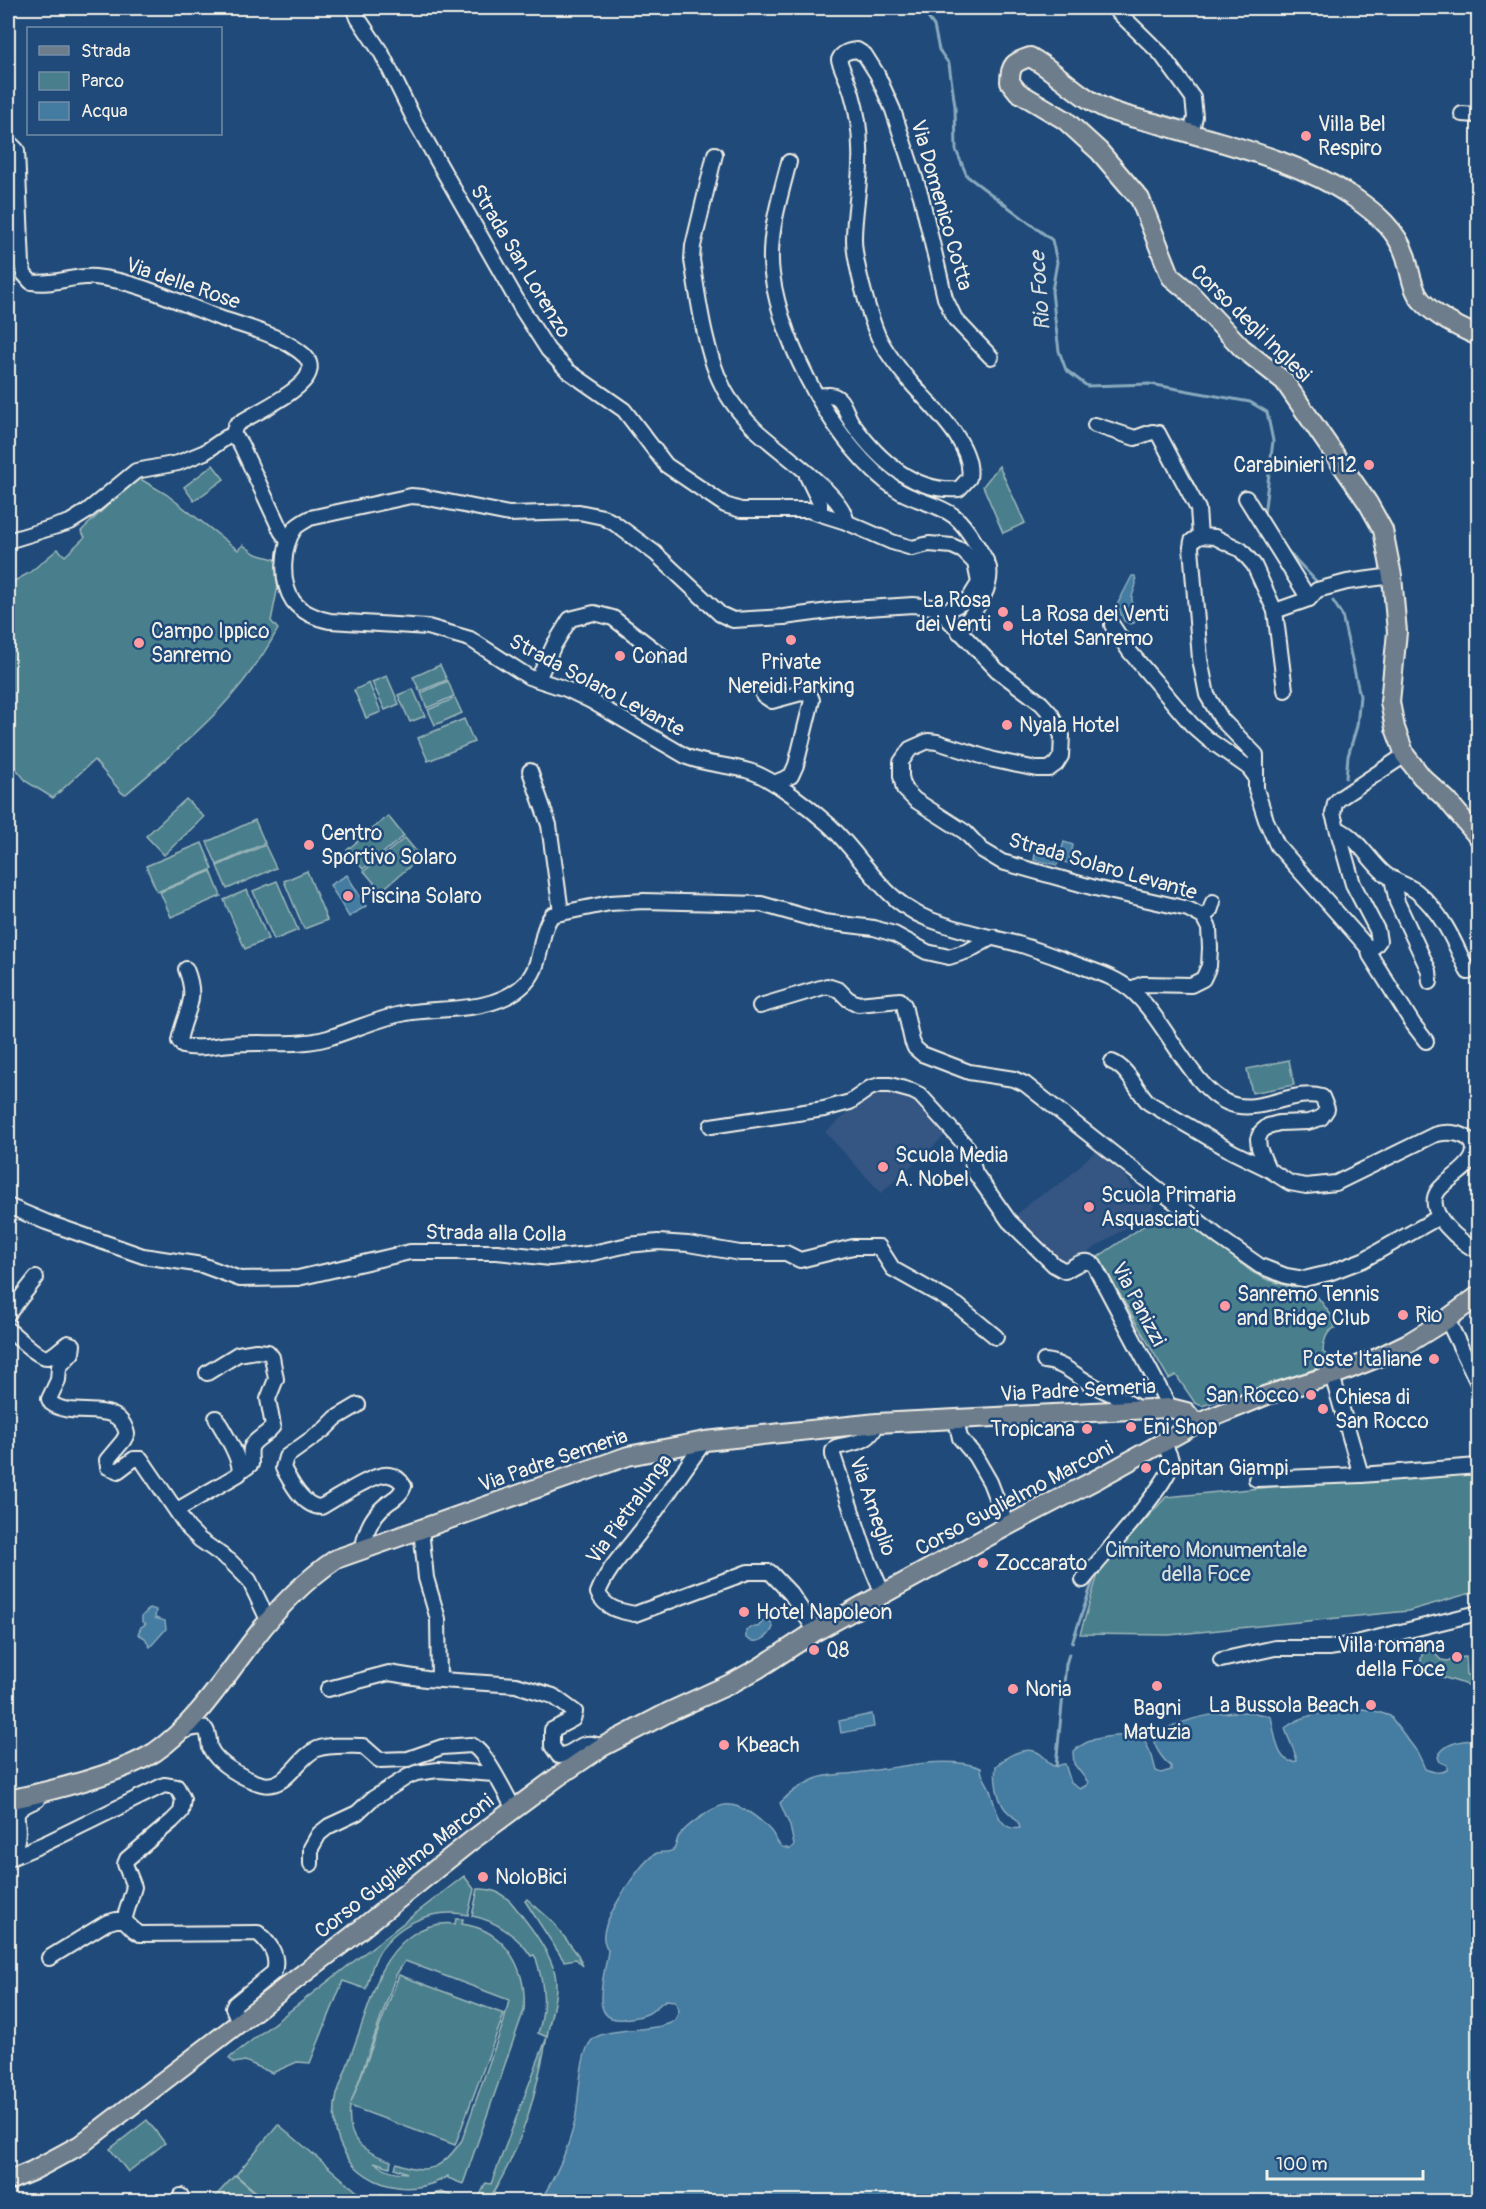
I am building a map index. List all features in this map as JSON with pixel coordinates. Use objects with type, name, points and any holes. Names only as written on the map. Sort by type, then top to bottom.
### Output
[{"type":"main road","name":"Corso degli Inglesi","points":[[1479,336],[1436,314],[1419,298],[1401,245],[1379,216],[1326,181],[1287,164],[1109,110],[1074,90],[1030,57],[1016,62],[1010,72],[1010,82],[1018,92],[1058,114],[1080,132],[1140,199],[1171,277],[1195,298],[1242,348],[1284,381],[1368,503],[1383,530],[1393,580],[1397,632],[1390,702],[1395,728],[1405,755],[1422,777],[1447,800],[1479,837]]},
{"type":"main road","name":"Corso Guglielmo Marconi","points":[[8,2181],[80,2145],[514,1809],[602,1748],[669,1712],[730,1684],[847,1614],[1196,1424],[1267,1395],[1377,1358],[1410,1342],[1479,1296]]},
{"type":"main road","name":"Via Padre Semeria","points":[[8,1800],[45,1792],[135,1762],[156,1751],[202,1707],[269,1622],[319,1570],[336,1559],[628,1456],[705,1441],[877,1423],[1170,1408],[1186,1412],[1196,1424]]},
{"type":"street","name":"Strada San Lorenzo","points":[[354,8],[382,54],[416,123],[523,311],[548,350],[568,371],[624,410],[666,465],[725,506],[741,510],[795,510],[820,513],[912,548],[929,544],[952,546],[963,551],[975,562],[979,583],[969,599],[942,613]]},
{"type":"street","points":[[1114,8],[1161,54],[1193,98],[1195,117],[1191,134]]},
{"type":"street","name":"Via Domenico Cotta","points":[[817,396],[838,397],[859,432],[882,458],[913,481],[959,489],[969,478],[969,464],[958,438],[945,419],[890,355],[878,336],[873,320],[856,258],[854,239],[861,150],[852,92],[839,60],[849,51],[857,50],[869,62],[893,110],[921,196],[945,298],[955,319],[991,357]]},
{"type":"street","points":[[1462,114],[1479,115]]},
{"type":"street","name":"Via delle Rose","points":[[8,145],[12,145],[17,150],[22,264],[24,274],[31,282],[45,283],[67,278],[94,277],[132,285],[279,340],[307,357],[310,365],[309,374],[305,379],[288,394],[236,425],[232,436]]},
{"type":"street","points":[[715,154],[693,246],[692,260],[711,356],[722,385],[754,429],[839,503],[846,515],[846,522]]},
{"type":"street","points":[[789,162],[772,234],[771,273],[781,314],[800,364],[817,396],[861,459],[897,490],[954,516],[967,530],[984,556],[989,568],[988,590],[959,632]]},
{"type":"street","points":[[1095,425],[1135,438],[1152,432],[1158,434],[1198,509],[1200,536]]},
{"type":"street","points":[[8,541],[70,522],[86,512],[136,471],[178,463],[205,452],[226,437],[232,436],[237,439],[244,451],[281,531],[288,541],[297,526],[310,518],[411,496],[509,514],[579,512],[603,517],[614,523],[655,553],[720,614],[733,620],[883,606],[933,607],[942,613]]},
{"type":"street","points":[[807,474],[820,503],[820,513]]},
{"type":"street","points":[[1246,498],[1311,598]]},
{"type":"street","points":[[1285,690],[1275,611],[1254,566],[1241,550],[1215,537],[1200,536],[1192,541],[1191,557],[1200,659],[1206,689],[1222,720],[1256,755],[1256,789],[1277,845],[1364,945],[1370,948]]},
{"type":"street","name":"Strada Solaro Levante","points":[[288,541],[286,582],[293,601],[308,613],[330,621],[428,627],[458,634],[470,639],[529,677],[566,689],[591,701],[687,757],[702,763],[752,772],[774,783],[829,825],[886,890],[906,907],[945,925],[1021,945],[1108,975],[1131,989],[1158,1021],[1204,1086],[1216,1097],[1228,1103],[1247,1107],[1311,1095],[1322,1097],[1327,1109],[1321,1118],[1308,1122],[1279,1123],[1268,1126],[1261,1132],[1258,1139],[1259,1148],[1268,1169]]},
{"type":"street","points":[[1275,611],[1311,598],[1317,591],[1347,582],[1393,580]]},
{"type":"street","points":[[538,679],[554,645],[570,619],[594,613],[613,618],[661,655]]},
{"type":"street","name":"Strada Solaro Levante","points":[[942,613],[997,670],[1041,703],[1051,714],[1062,736],[1061,756],[1049,769],[1037,769],[994,760],[937,742],[921,743],[910,749],[901,762],[904,789],[909,795],[965,832],[982,850],[1002,862],[1095,888],[1188,909],[1203,917],[1209,928],[1210,948],[1209,966],[1203,979],[1191,985],[1143,984],[1131,989]]},
{"type":"street","points":[[1112,625],[1130,652],[1192,725],[1249,768],[1255,776]]},
{"type":"street","points":[[763,695],[772,701],[805,692],[812,700],[796,765],[791,776],[774,783]]},
{"type":"street","points":[[1370,948],[1375,946],[1379,940],[1377,930],[1353,884],[1333,814],[1335,803],[1340,798],[1405,755]]},
{"type":"street","points":[[530,771],[549,825],[561,912]]},
{"type":"street","points":[[1338,829],[1357,843],[1386,874],[1415,891],[1439,916],[1468,972]]},
{"type":"street","points":[[1392,878],[1397,902],[1429,971],[1430,982]]},
{"type":"street","points":[[186,969],[192,985],[193,999],[182,1025],[179,1041],[183,1046],[192,1049],[218,1045],[293,1042],[327,1038],[405,1013],[466,1008],[503,1000],[522,986],[539,962],[546,923],[552,915],[610,903],[644,901],[761,904],[824,922],[874,928],[894,934],[927,952],[949,957],[968,951],[993,938]]},
{"type":"street","points":[[1203,917],[1210,911],[1213,902]]},
{"type":"street","points":[[1370,948],[1370,955],[1426,1041]]},
{"type":"street","points":[[760,1006],[827,986],[839,990],[848,999],[858,1004],[900,1000],[903,1003],[912,1041],[918,1051],[969,1072],[1014,1079],[1033,1089],[1220,1238],[1260,1266],[1286,1276],[1314,1278],[1363,1260],[1439,1217]]},
{"type":"street","points":[[1112,1062],[1124,1069],[1138,1092],[1149,1103],[1290,1183],[1306,1186],[1336,1183],[1434,1135],[1444,1131],[1453,1132],[1469,1141],[1473,1153],[1471,1160],[1435,1196],[1436,1208],[1439,1217],[1466,1245],[1479,1251]]},
{"type":"street","name":"Via Panizzi","points":[[711,1126],[824,1109],[850,1102],[870,1088],[880,1085],[890,1085],[920,1095],[968,1148],[975,1173],[1009,1221],[1054,1265],[1065,1271],[1084,1261],[1089,1261],[1094,1265],[1170,1408]]},
{"type":"street","name":"Strada alla Colla","points":[[8,1206],[46,1222],[143,1256],[202,1264],[240,1278],[298,1278],[410,1252],[497,1252],[557,1258],[658,1242],[688,1244],[740,1253],[786,1253],[800,1260],[853,1247],[872,1246],[879,1247],[893,1269],[957,1305],[996,1337]]},
{"type":"street","points":[[8,1314],[36,1278]]},
{"type":"street","points":[[1447,1319],[1479,1383]]},
{"type":"street","points":[[8,1330],[45,1357],[50,1357],[68,1343],[73,1345],[72,1353],[59,1367],[58,1380],[49,1400],[51,1403],[68,1410],[108,1412],[116,1416],[127,1434],[107,1460],[108,1467],[118,1471],[134,1459],[141,1459],[188,1528],[200,1540],[230,1561],[249,1580],[269,1622]]},
{"type":"street","points":[[207,1372],[238,1354],[263,1351],[268,1352],[272,1357],[275,1383],[268,1402],[273,1426],[268,1434],[254,1443],[251,1448],[251,1464],[240,1469]]},
{"type":"street","points":[[1044,1361],[1058,1363],[1092,1385],[1128,1401],[1138,1409]]},
{"type":"street","points":[[1332,1375],[1361,1474]]},
{"type":"street","points":[[358,1405],[336,1418],[326,1429],[286,1457],[283,1468],[305,1501],[315,1507],[321,1507],[376,1477],[391,1475],[401,1481],[404,1486],[401,1494],[385,1506],[364,1532],[363,1549]]},
{"type":"street","points":[[177,1510],[239,1474],[240,1469],[216,1418]]},
{"type":"street","points":[[956,1420],[960,1438],[975,1456],[990,1482],[1007,1526]]},
{"type":"street","name":"Via Ameglio","points":[[877,1423],[874,1433],[868,1439],[836,1447],[833,1450],[853,1516],[877,1580],[885,1593]]},
{"type":"street","name":"Via Pietralunga","points":[[705,1441],[641,1532],[610,1570],[598,1593],[602,1602],[617,1610],[635,1614],[748,1572],[770,1572],[791,1594],[816,1632]]},
{"type":"street","points":[[1083,1580],[1165,1478],[1172,1463],[1163,1442]]},
{"type":"street","points":[[1256,1479],[1479,1466]]},
{"type":"street","points":[[421,1529],[426,1578],[438,1619],[439,1679]]},
{"type":"street","points":[[1221,1660],[1275,1648],[1329,1648],[1348,1645],[1479,1613]]},
{"type":"street","points":[[328,1689],[389,1673],[516,1685],[553,1696],[575,1712],[573,1719],[552,1730],[552,1746],[557,1755],[565,1755],[583,1744],[592,1743],[602,1748]]},
{"type":"street","points":[[177,1732],[204,1729],[207,1732],[211,1749],[230,1768],[248,1780],[264,1785],[274,1785],[283,1779],[315,1750],[363,1746],[379,1760],[408,1759],[442,1747],[476,1746],[514,1809]]},
{"type":"street","points":[[311,1864],[311,1848],[319,1834],[329,1826],[357,1813],[372,1799],[407,1777],[431,1771],[494,1774]]},
{"type":"street","points":[[8,1859],[46,1843],[164,1785],[177,1787],[183,1799],[181,1812],[127,1859],[125,1864],[134,1887],[124,1920]]},
{"type":"street","points":[[8,1849],[16,1844],[18,1836],[16,1813],[21,1807],[39,1799],[45,1792]]},
{"type":"street","points":[[49,1958],[106,1923],[116,1920],[124,1920],[140,1934],[258,1933],[272,1947],[276,1965],[274,1972],[235,2004],[233,2008],[239,2021]]},
{"type":"shaded area","name":"Scuola Media A. Nobel","points":[[880,1090],[899,1091],[916,1099],[947,1134],[881,1193],[825,1132]]},
{"type":"shaded area","name":"Scuola Primaria Asquasciati","points":[[1097,1149],[1124,1175],[1134,1189],[1154,1204],[1152,1211],[1087,1253],[1062,1263],[1040,1244],[1015,1216],[1034,1199],[1064,1181]]},
{"type":"green space","points":[[213,465],[224,479],[194,501],[184,487]]},
{"type":"green space","points":[[999,466],[1025,523],[1003,533],[983,486]]},
{"type":"green space","name":"Campo Ippico Sanremo","points":[[137,477],[166,494],[238,550],[243,545],[256,554],[278,560],[278,586],[271,621],[278,629],[263,655],[229,699],[191,737],[126,794],[122,793],[94,760],[53,798],[27,782],[8,759],[9,584],[29,573],[58,549],[65,556],[85,537],[81,531]]},
{"type":"green space","points":[[440,665],[447,680],[420,691],[413,677]]},
{"type":"green space","points":[[387,676],[399,704],[385,710],[372,682]]},
{"type":"green space","points":[[448,681],[454,696],[427,708],[421,693]]},
{"type":"green space","points":[[369,683],[381,712],[366,718],[354,690]]},
{"type":"green space","points":[[413,689],[425,716],[410,722],[398,695]]},
{"type":"green space","points":[[455,698],[462,713],[435,725],[428,710]]},
{"type":"green space","points":[[464,719],[474,742],[428,761],[418,738]]},
{"type":"green space","points":[[186,799],[204,817],[164,855],[146,836]]},
{"type":"green space","points":[[388,816],[404,836],[363,869],[347,850]]},
{"type":"green space","points":[[255,820],[265,843],[217,865],[207,842]]},
{"type":"green space","points":[[405,838],[421,857],[381,891],[364,871]]},
{"type":"green space","points":[[202,843],[213,869],[157,892],[146,866]]},
{"type":"green space","points":[[265,845],[276,868],[227,889],[217,866]]},
{"type":"green space","points":[[211,871],[221,896],[171,917],[160,892]]},
{"type":"green space","points":[[307,871],[327,920],[304,929],[284,881]]},
{"type":"green space","points":[[277,881],[298,930],[274,940],[253,891]]},
{"type":"green space","points":[[247,890],[268,939],[245,949],[224,900]]},
{"type":"green space","points":[[1289,1060],[1294,1085],[1252,1093],[1247,1069]]},
{"type":"green space","name":"Sanremo Tennis and Bridge Club","points":[[1174,1210],[1252,1272],[1266,1279],[1316,1295],[1332,1316],[1335,1328],[1326,1338],[1323,1352],[1331,1359],[1336,1358],[1336,1362],[1202,1406],[1195,1403],[1176,1375],[1169,1379],[1098,1257],[1164,1212]]},
{"type":"green space","name":"Cimitero Monumentale della Foce","points":[[1474,1468],[1478,1510],[1478,1591],[1408,1611],[1169,1635],[1080,1634],[1099,1571],[1166,1497]]},
{"type":"green space","points":[[1425,1639],[1436,1641],[1437,1656],[1441,1660],[1448,1661],[1466,1657],[1467,1675],[1478,1675],[1478,1688],[1419,1670]]},
{"type":"green space","points":[[464,1876],[474,1889],[468,1915],[441,1914],[415,1921],[392,1936],[383,1946],[374,1962],[366,1989],[343,1981],[310,2063],[297,2062],[272,2073],[245,2061],[234,2063],[229,2058]]},
{"type":"green space","points":[[478,1889],[496,1892],[511,1902],[535,1933],[550,1958],[555,1974],[556,1989],[547,2037],[538,2033],[543,2014],[543,1996],[536,1958],[534,1955],[531,1956],[506,1930],[489,1921],[472,1916]]},
{"type":"green space","points":[[527,1899],[552,1921],[578,1955],[583,1966],[576,1959],[564,1961],[525,1901]]},
{"type":"green space","points":[[456,1919],[463,1919],[462,1924],[491,1934],[511,1954],[522,1980],[524,2010],[463,2184],[448,2176],[432,2184],[398,2187],[367,2176],[344,2152],[335,2125],[337,2094],[381,1971],[387,1961],[402,1943],[421,1930],[431,1926],[455,1924]],"holes":[[[405,1961],[509,2000],[504,2021],[462,2140],[455,2150],[442,2163],[427,2169],[397,2163],[395,2168],[407,2173],[389,2170],[374,2162],[390,2167],[391,2161],[372,2153],[358,2143],[351,2128],[350,2106],[455,2145],[504,2014],[399,1975],[351,2103],[396,1975]]]},
{"type":"green space","points":[[547,2038],[528,2117],[511,2159],[488,2201],[391,2201],[382,2194],[413,2198],[441,2192],[463,2200],[479,2197],[486,2183],[491,2184]]},
{"type":"green space","points":[[147,2120],[165,2143],[128,2172],[110,2149]]},
{"type":"green space","points":[[278,2124],[368,2201],[267,2201],[236,2175]]},
{"type":"green space","points":[[235,2175],[265,2201],[211,2201]]},
{"type":"water","points":[[1132,576],[1135,576],[1136,582],[1132,602],[1138,617],[1134,623],[1130,624],[1124,621],[1117,605]]},
{"type":"water","points":[[1064,842],[1073,845],[1069,863],[1059,861],[1057,865],[1034,860],[1037,844],[1054,848],[1054,854],[1060,855]]},
{"type":"water","name":"Piscina Solaro","points":[[347,875],[366,906],[349,917],[330,885]]},
{"type":"water","points":[[150,1608],[156,1610],[155,1618],[165,1621],[166,1629],[150,1647],[145,1638],[138,1634],[141,1627],[146,1624],[142,1621],[142,1616]]},
{"type":"water","points":[[767,1620],[773,1627],[762,1640],[754,1641],[746,1638],[746,1630],[750,1627],[758,1627]]},
{"type":"water","points":[[1362,1709],[1390,1716],[1418,1753],[1425,1769],[1431,1771],[1447,1770],[1447,1765],[1440,1762],[1438,1757],[1445,1748],[1461,1741],[1478,1740],[1478,2201],[540,2201],[551,2183],[569,2142],[575,2121],[584,2056],[592,2040],[609,2033],[660,2026],[676,2019],[679,2010],[675,2001],[666,2000],[650,2013],[639,2017],[612,2018],[605,2013],[601,1994],[608,1950],[604,1942],[604,1933],[611,1914],[642,1866],[657,1853],[674,1849],[682,1832],[706,1813],[724,1805],[737,1806],[756,1817],[771,1831],[781,1846],[790,1849],[794,1845],[790,1826],[780,1803],[805,1784],[830,1775],[952,1762],[981,1768],[1002,1822],[1013,1828],[1020,1828],[1016,1819],[1002,1805],[995,1777],[996,1766],[1013,1754],[1026,1750],[1032,1751],[1045,1758],[1053,1766],[1065,1764],[1071,1783],[1080,1789],[1088,1782],[1074,1764],[1073,1752],[1096,1739],[1115,1736],[1143,1737],[1156,1771],[1161,1773],[1171,1770],[1171,1766],[1159,1752],[1153,1736],[1195,1718],[1243,1712],[1271,1717],[1275,1739],[1281,1753],[1290,1761],[1297,1761],[1285,1728],[1312,1715]]},
{"type":"water","points":[[872,1714],[874,1727],[841,1733],[839,1721]]},
{"type":"waterway","name":"Rio Foce","points":[[921,8],[934,26],[939,50],[949,64],[955,106],[956,150],[967,176],[1052,240],[1057,262],[1052,291],[1055,319],[1059,351],[1066,370],[1087,386],[1150,384],[1250,402],[1267,412],[1273,441],[1264,515]]},
{"type":"waterway","name":"Rio Foce","points":[[1283,546],[1316,581]]},
{"type":"waterway","name":"Rio Foce","points":[[1333,601],[1342,615],[1360,696],[1357,726],[1348,756],[1346,778]]},
{"type":"waterway","points":[[1162,1494],[1169,1486]]},
{"type":"waterway","points":[[1072,1643],[1095,1575]]},
{"type":"waterway","points":[[1056,1766],[1066,1664],[1069,1654]]},
{"type":"place","name":"Villa Bel Respiro","points":[[1306,136]]},
{"type":"place","name":"Carabinieri 112","points":[[1369,465]]},
{"type":"place","name":"La Rosa dei Venti","points":[[1003,612]]},
{"type":"place","name":"La Rosa dei Venti Hotel Sanremo","points":[[1008,626]]},
{"type":"place","name":"Private Nereidi Parking","points":[[791,640]]},
{"type":"place","name":"Campo Ippico Sanremo","points":[[139,643]]},
{"type":"place","name":"Conad","points":[[620,656]]},
{"type":"place","name":"Nyala Hotel","points":[[1007,725]]},
{"type":"place","name":"Centro Sportivo Solaro","points":[[309,845]]},
{"type":"place","name":"Piscina Solaro","points":[[348,896]]},
{"type":"place","name":"Scuola Media A. Nobel","points":[[883,1167]]},
{"type":"place","name":"Scuola Primaria Asquasciati","points":[[1089,1207]]},
{"type":"place","name":"Sanremo Tennis and Bridge Club","points":[[1225,1306]]},
{"type":"place","name":"Rio","points":[[1403,1315]]},
{"type":"place","name":"Poste Italiane","points":[[1434,1359]]},
{"type":"place","name":"San Rocco","points":[[1311,1395]]},
{"type":"place","name":"Chiesa di San Rocco","points":[[1323,1409]]},
{"type":"place","name":"Eni Shop","points":[[1131,1427]]},
{"type":"place","name":"Tropicana","points":[[1087,1429]]},
{"type":"place","name":"Capitan Giampi","points":[[1146,1468]]},
{"type":"place","name":"Zoccarato","points":[[983,1563]]},
{"type":"place","name":"Hotel Napoleon","points":[[744,1612]]},
{"type":"place","name":"Q8","points":[[814,1650]]},
{"type":"place","name":"Villa romana della Foce","points":[[1457,1657]]},
{"type":"place","name":"Bagni Matuzia","points":[[1157,1686]]},
{"type":"place","name":"Noria","points":[[1013,1689]]},
{"type":"place","name":"La Bussola Beach","points":[[1371,1705]]},
{"type":"place","name":"Kbeach","points":[[724,1745]]},
{"type":"place","name":"NoloBici","points":[[483,1877]]}]
